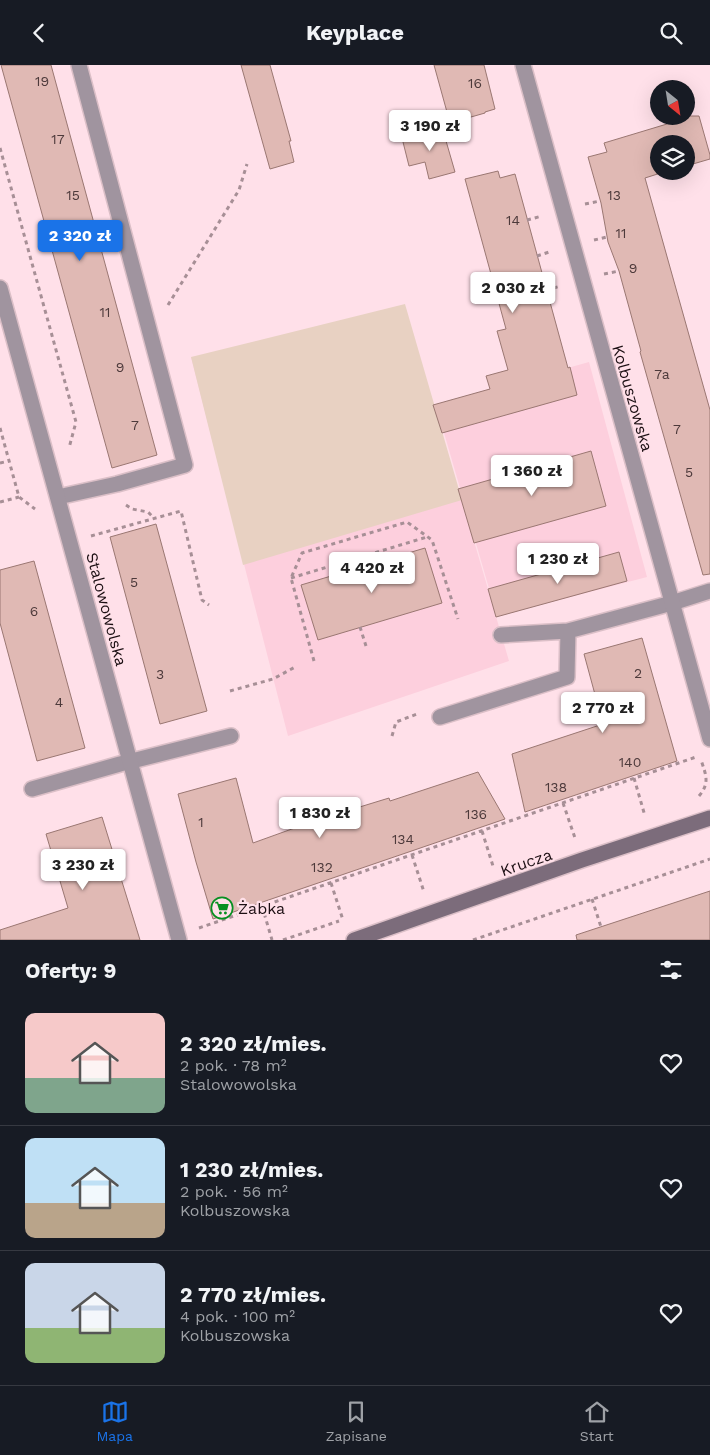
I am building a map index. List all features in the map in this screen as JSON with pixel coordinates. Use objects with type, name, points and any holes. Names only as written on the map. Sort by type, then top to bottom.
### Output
[{"type":"street","points":[[58,497],[117,484],[185,465],[79,65]]},
{"type":"street","name":"Kolbuszowska","points":[[523,65],[710,739]]},
{"type":"street","name":"Stalowowolska","points":[[0,288],[179,940]]},
{"type":"street","points":[[501,635],[568,631],[710,591]]},
{"type":"street","points":[[440,717],[568,677],[568,631]]},
{"type":"street","points":[[32,789],[130,761],[231,736]]},
{"type":"street","name":"Krucza","points":[[354,940],[582,860],[710,818]]},
{"type":"path","points":[[150,333],[238,190],[247,164]]},
{"type":"path","points":[[577,206],[600,201]]},
{"type":"path","points":[[0,463],[9,461]]},
{"type":"path","points":[[0,502],[19,497]]},
{"type":"path","points":[[83,538],[181,511],[202,600],[209,605]]},
{"type":"path","points":[[314,661],[291,578],[302,553],[379,530],[407,522],[432,540],[458,619]]},
{"type":"path","points":[[291,578],[428,537]]},
{"type":"path","points":[[360,627],[366,646]]},
{"type":"path","points":[[230,691],[273,679],[297,667]]},
{"type":"path","points":[[392,735],[396,722],[430,710],[440,717]]},
{"type":"path","points":[[192,931],[700,756]]},
{"type":"path","points":[[634,779],[652,838]]},
{"type":"path","points":[[563,803],[582,860]]},
{"type":"path","points":[[482,831],[501,889]]},
{"type":"path","points":[[412,855],[432,913]]},
{"type":"path","points":[[473,940],[710,859]]},
{"type":"path","points":[[331,883],[345,927]]},
{"type":"path","points":[[592,899],[601,927]]},
{"type":"path","points":[[262,907],[272,940]]},
{"type":"shaded area","points":[[405,304],[462,500],[243,565],[191,357]]},
{"type":"shaded area","points":[[191,357],[462,500],[509,661],[288,736]]},
{"type":"shaded area","points":[[589,362],[647,577],[497,616],[436,405]]},
{"type":"building","points":[[1,65],[51,65],[157,455],[112,468]]},
{"type":"building","points":[[241,65],[270,65],[291,141],[289,141],[294,162],[270,169]]},
{"type":"building","points":[[434,65],[484,65],[495,109],[450,123]]},
{"type":"building","points":[[695,116],[699,116],[710,155],[710,159],[695,163],[695,135],[650,135],[650,176],[645,178],[710,410],[710,574],[703,575],[619,271],[608,242],[601,203],[588,157],[607,152],[604,143],[664,125],[695,125]]},
{"type":"building","points":[[442,127],[455,172],[429,179],[425,162],[409,166],[402,138]]},
{"type":"building","points":[[498,171],[500,178],[515,174],[577,395],[442,433],[433,405],[490,389],[486,376],[508,370],[497,331],[506,329],[465,179]]},
{"type":"building","points":[[591,451],[606,506],[474,543],[458,489]]},
{"type":"building","points":[[156,524],[207,711],[160,724],[110,537]]},
{"type":"building","points":[[425,548],[442,603],[318,640],[301,585]]},
{"type":"building","points":[[619,552],[627,581],[496,617],[488,589]]},
{"type":"building","points":[[34,561],[85,748],[37,761],[0,623],[0,570]]},
{"type":"building","points":[[642,638],[677,761],[525,812],[512,754],[603,724],[584,654]]},
{"type":"building","points":[[478,772],[505,819],[213,919],[178,794],[236,778],[253,843],[314,821],[389,798],[390,801]]},
{"type":"building","points":[[102,817],[140,940],[0,940],[0,930],[68,908],[46,834]]},
{"type":"building","points":[[710,891],[710,940],[577,940],[576,935]]},
{"type":"place","name":"Żabka","points":[[222,908]]}]
